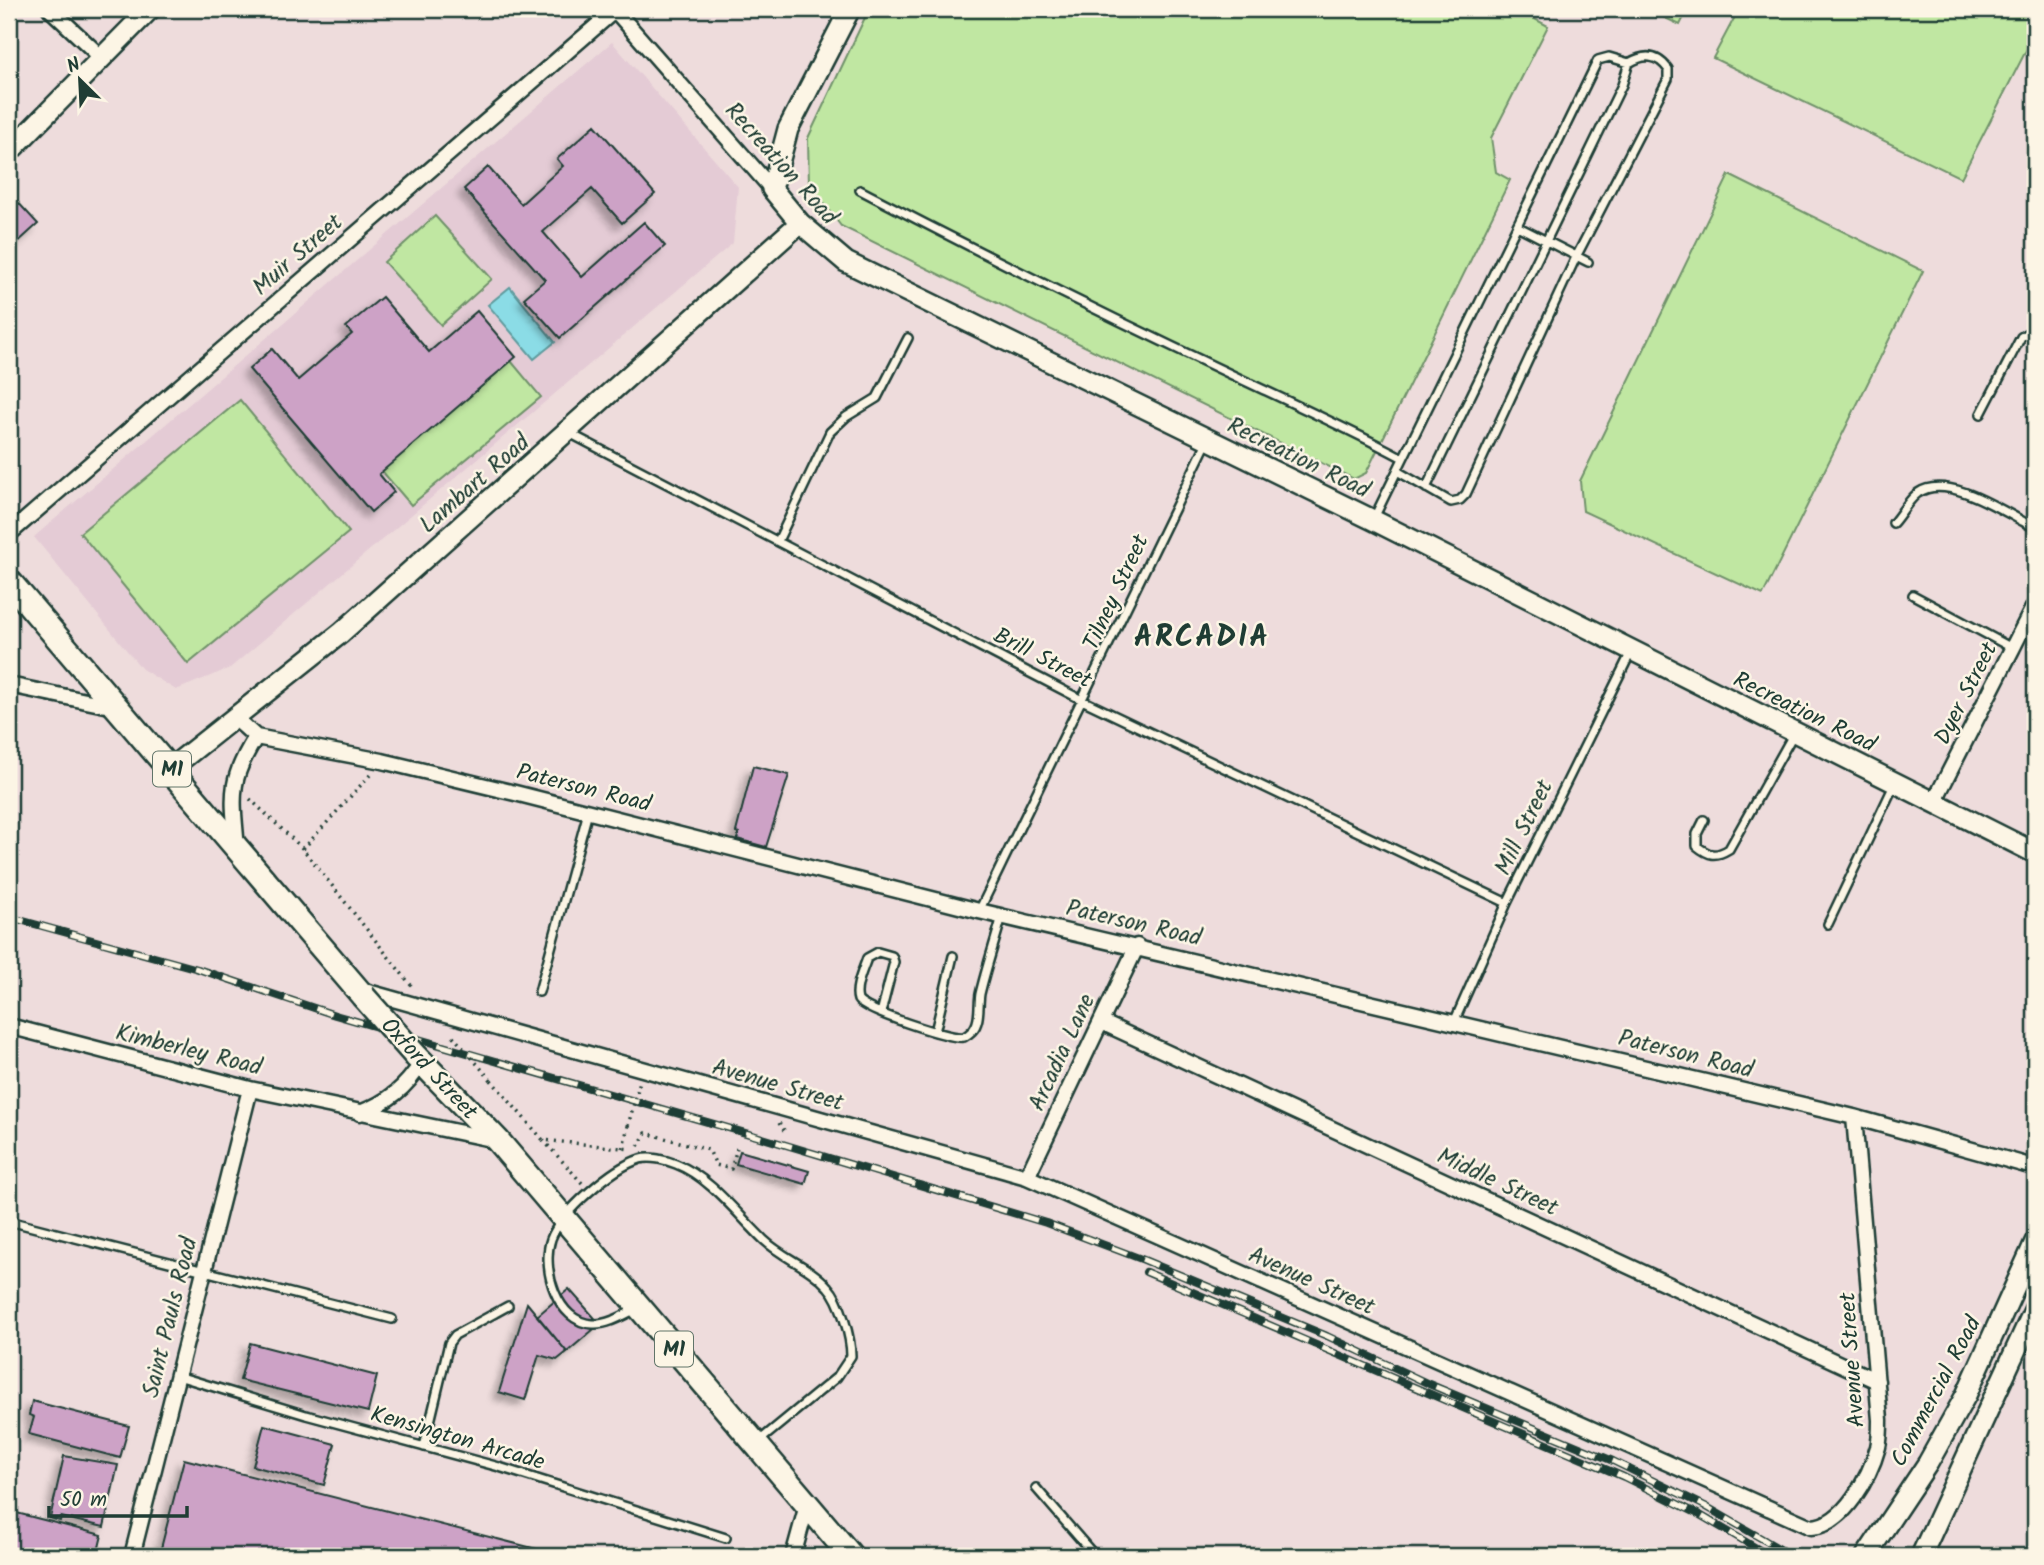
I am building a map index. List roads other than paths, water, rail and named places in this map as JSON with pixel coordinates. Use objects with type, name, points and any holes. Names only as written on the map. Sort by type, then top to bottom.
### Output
[{"type":"main road","name":"Oxford Street","points":[[14,592],[120,708],[237,850],[419,1059],[498,1141],[851,1556]]},
{"type":"street","points":[[50,9],[103,60]]},
{"type":"street","points":[[9,152],[103,60],[150,9]]},
{"type":"street","name":"Recreation Road","points":[[615,9],[800,223],[846,262],[1373,520],[2035,853]]},
{"type":"street","name":"Muir Street","points":[[9,534],[615,9]]},
{"type":"street","points":[[772,189],[788,129],[850,9]]},
{"type":"street","name":"Lambart Road","points":[[171,768],[341,633],[569,433],[800,223]]},
{"type":"street","name":"Dyer Street","points":[[1934,802],[2035,604]]},
{"type":"street","points":[[9,685],[120,708]]},
{"type":"street","points":[[236,719],[256,737],[238,764],[234,784],[237,850]]},
{"type":"street","name":"Paterson Road","points":[[256,737],[382,761],[979,911],[1455,1020],[1854,1117],[2026,1165]]},
{"type":"street","name":"Arcadia Lane","points":[[1027,1177],[1137,946]]},
{"type":"street","name":"Avenue Street","points":[[360,992],[1027,1177],[1811,1527],[1831,1522],[1843,1510],[1869,1470],[1879,1445],[1877,1381],[1854,1117]]},
{"type":"street","name":"Middle Street","points":[[1101,1022],[1877,1381]]},
{"type":"street","name":"Kimberley Road","points":[[9,1026],[250,1089],[498,1141]]},
{"type":"street","points":[[359,1113],[383,1104],[400,1092],[419,1059]]},
{"type":"street","name":"Saint Pauls Road","points":[[132,1556],[250,1089]]},
{"type":"street","name":"Commercial Road","points":[[1866,1556],[1928,1463],[1966,1395],[2035,1241]]},
{"type":"street","points":[[1921,1556],[2033,1320]]},
{"type":"street","points":[[793,1556],[807,1505]]},
{"type":"lane","points":[[1373,520],[1598,60],[1609,57],[1629,63],[1647,55],[1658,58],[1668,68],[1668,79],[1618,181],[1576,257],[1465,494],[1455,503],[1397,471]]},
{"type":"lane","points":[[1426,488],[1622,85],[1629,63]]},
{"type":"lane","points":[[860,190],[1227,373],[1320,414],[1403,458]]},
{"type":"lane","points":[[1517,226],[1588,262]]},
{"type":"lane","points":[[1982,414],[2021,337],[2035,328]]},
{"type":"lane","points":[[778,541],[830,432],[846,417],[877,398],[908,338]]},
{"type":"lane","name":"Brill Street","points":[[569,433],[1084,701],[1507,903]]},
{"type":"lane","name":"Tilney Street","points":[[979,911],[1084,701],[1209,440]]},
{"type":"lane","points":[[1893,523],[1919,493],[1941,485],[1969,494],[2035,528]]},
{"type":"lane","points":[[1913,596],[2012,649]]},
{"type":"lane","name":"Mill Street","points":[[1455,1020],[1507,903],[1631,652]]},
{"type":"lane","points":[[1704,820],[1697,834],[1698,846],[1706,854],[1718,856],[1729,849],[1794,733]]},
{"type":"lane","points":[[1828,924],[1895,782]]},
{"type":"lane","points":[[538,992],[588,812]]},
{"type":"lane","points":[[881,1013],[893,959],[878,952],[867,958],[858,992],[862,1006],[881,1013],[935,1032],[963,1037],[976,1026],[980,996],[1002,916]]},
{"type":"lane","points":[[935,1032],[953,956]]},
{"type":"lane","points":[[639,1308],[610,1321],[591,1325],[573,1317],[564,1307],[553,1286],[548,1253],[562,1217],[618,1170],[641,1158],[679,1165],[702,1179],[776,1251],[830,1288],[849,1331],[851,1356],[837,1377],[755,1445]]},
{"type":"lane","points":[[9,1220],[392,1319]]},
{"type":"lane","points":[[424,1447],[449,1343],[455,1335],[508,1306]]},
{"type":"lane","name":"Kensington Arcade","points":[[178,1377],[424,1447],[726,1538]]},
{"type":"lane","points":[[1036,1488],[1095,1556]]},
{"type":"water","points":[[510,287],[555,342],[534,359],[488,305]]},
{"type":"railway","points":[[9,917],[198,969],[335,1015],[1046,1223],[1144,1260],[1327,1336],[1429,1384],[1613,1461],[1705,1506],[1792,1556]]},
{"type":"railway","points":[[1146,1272],[1624,1477],[1700,1515],[1770,1556]]},
{"type":"district","name":"ARCADIA","points":[[1202,636]]}]
